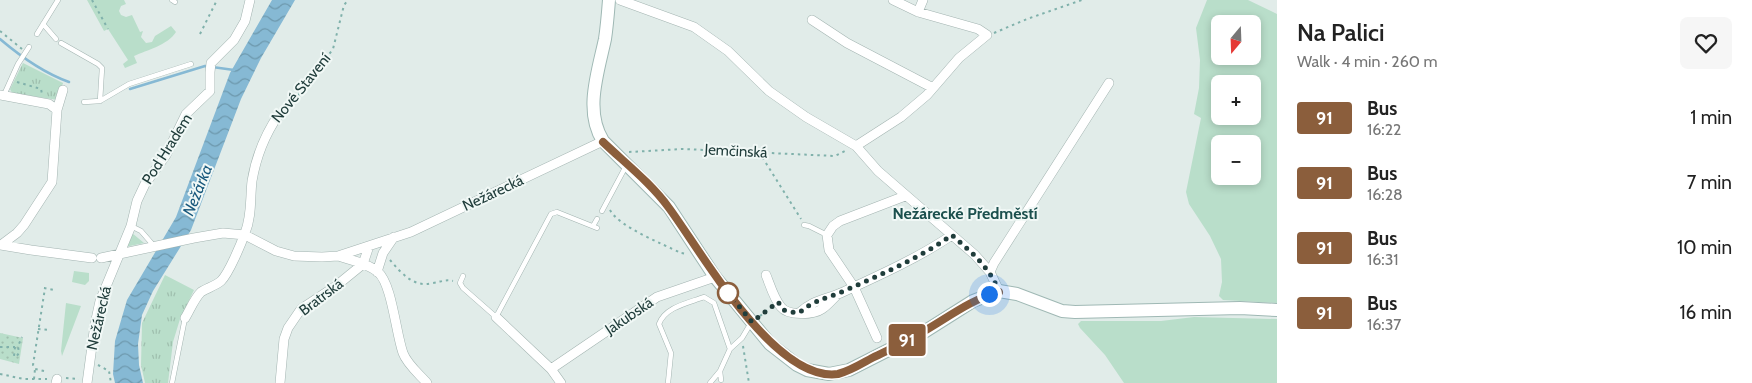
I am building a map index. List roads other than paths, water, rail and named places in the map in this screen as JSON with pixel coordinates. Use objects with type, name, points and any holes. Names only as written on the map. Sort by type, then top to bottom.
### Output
[{"type":"street","name":"Pod Hradem","points":[[118,255],[131,226],[137,201],[144,184],[166,155],[186,114],[210,91],[210,68],[234,40],[245,21],[250,0]]},
{"type":"street","points":[[609,0],[605,37],[595,84],[594,99],[597,132],[603,142],[669,207],[715,277],[770,344],[797,365],[820,374],[838,374],[924,332],[973,301],[999,292],[1017,294],[1049,307],[1075,312],[1240,308],[1277,310]]},
{"type":"street","points":[[620,0],[694,27],[728,51],[769,91],[856,146],[878,172],[975,255],[990,272],[999,292]]},
{"type":"street","points":[[856,146],[901,117],[933,88],[958,58],[987,35],[978,29],[918,12],[893,0]]},
{"type":"street","points":[[918,12],[922,0]]},
{"type":"street","points":[[812,20],[848,43],[933,88]]},
{"type":"street","points":[[990,272],[1109,83]]},
{"type":"street","points":[[0,245],[17,233],[24,225],[52,182],[57,110],[62,100],[63,90]]},
{"type":"street","points":[[1,95],[53,106],[57,110]]},
{"type":"street","name":"Nové Stavení","points":[[245,235],[248,227],[252,182],[256,164],[268,129],[279,114]]},
{"type":"street","name":"Nežárecká","points":[[0,245],[96,258],[223,233],[245,235],[276,251],[294,256],[322,258],[338,256],[411,232],[603,142]]},
{"type":"street","points":[[877,338],[854,287],[829,250],[827,235],[832,226],[840,221],[905,196]]},
{"type":"street","points":[[185,318],[201,292],[221,281],[226,275],[245,235]]},
{"type":"street","points":[[766,275],[778,302],[785,311],[799,313],[815,301],[854,287],[938,245],[952,235]]},
{"type":"street","points":[[377,272],[384,253],[394,238]]},
{"type":"street","points":[[363,264],[369,246]]},
{"type":"street","name":"Nežárecká","points":[[87,383],[100,301],[118,255]]},
{"type":"street","points":[[338,256],[363,264],[381,276],[392,305],[403,354],[427,383]]},
{"type":"street","name":"Bratrská","points":[[280,383],[284,339],[295,317],[301,309],[336,286],[363,264]]},
{"type":"street","name":"Jakubská","points":[[550,369],[657,297],[715,277]]},
{"type":"street","points":[[496,317],[550,369],[561,383]]},
{"type":"lane","points":[[37,34],[58,0]]},
{"type":"lane","points":[[43,24],[56,39]]},
{"type":"lane","points":[[61,43],[102,68],[100,101]]},
{"type":"lane","points":[[1,95],[29,47]]},
{"type":"lane","points":[[84,102],[100,101],[130,84],[191,64]]},
{"type":"lane","points":[[602,211],[627,165]]},
{"type":"lane","points":[[463,276],[460,283],[463,288],[496,317],[551,214],[557,212],[595,227],[597,219]]},
{"type":"lane","points":[[131,226],[141,231],[154,247]]},
{"type":"lane","points":[[805,226],[827,235]]},
{"type":"lane","points":[[668,383],[670,353],[659,324],[661,318],[670,310],[704,297],[709,299],[714,303],[730,349]]},
{"type":"lane","points":[[172,383],[185,318]]},
{"type":"lane","points":[[710,383],[720,371],[730,349],[742,338],[752,322]]},
{"type":"lane","points":[[720,371],[721,380]]},
{"type":"water","name":"Nežárka","points":[[272,0],[295,0],[261,58],[241,99],[191,230],[153,291],[142,315],[138,344],[139,365],[143,383],[115,383],[113,374],[115,341],[127,300],[176,217],[230,73]]},
{"type":"waterway","points":[[0,39],[33,64],[69,82]]},
{"type":"waterway","points":[[130,89],[205,66],[234,70]]},
{"type":"district","name":"Nežárecké Předměstí","points":[[965,213]]}]
